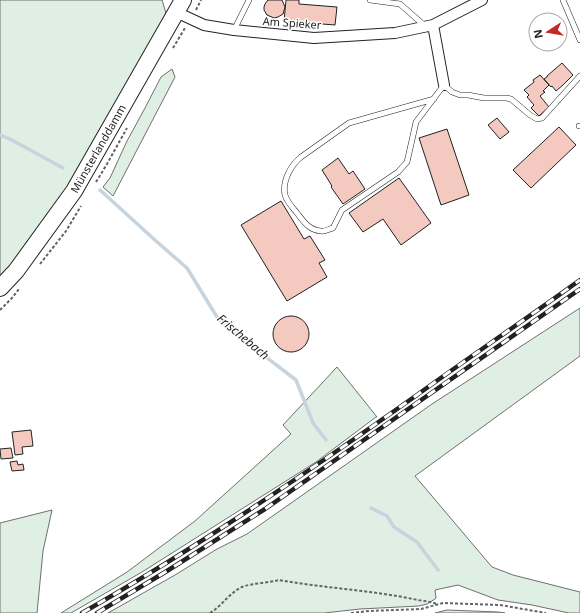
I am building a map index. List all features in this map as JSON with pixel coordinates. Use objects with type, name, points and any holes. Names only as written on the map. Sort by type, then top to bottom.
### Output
[{"type":"main road","name":"Münsterlanddamm","points":[[0,288],[16,271],[74,191],[179,6]]},
{"type":"street","name":"Am Spieker","points":[[179,6],[204,25],[234,30],[314,38],[395,33],[429,25],[482,0]]},
{"type":"street","points":[[429,25],[444,85]]},
{"type":"lane","points":[[234,30],[249,0]]},
{"type":"lane","points":[[370,0],[400,4],[429,25]]},
{"type":"lane","points":[[563,0],[580,40]]},
{"type":"lane","points":[[434,99],[349,123],[294,162],[285,182],[285,195],[291,206],[307,226],[321,232],[333,228],[342,210],[398,172],[407,162],[416,122],[434,99],[444,85],[452,92],[460,95],[511,99],[537,119],[542,118],[580,76]]},
{"type":"path","points":[[210,613],[240,588],[279,580],[396,596],[437,604]]},
{"type":"path","points":[[351,613],[421,609],[443,603],[500,604],[546,613]]},
{"type":"green space","points":[[0,0],[162,0],[169,23],[94,156],[0,288]]},
{"type":"green space","points":[[172,69],[175,77],[113,196],[103,187],[110,178],[127,141],[161,77]]},
{"type":"green space","points":[[580,308],[580,356],[415,476],[492,567],[513,575],[580,592],[580,613],[569,613],[532,605],[498,600],[458,585],[435,590],[435,599],[427,604],[419,606],[360,609],[324,613],[108,613],[217,549],[247,534],[432,404]]},
{"type":"green space","points":[[337,367],[377,417],[316,462],[142,572],[71,613],[61,613],[127,572],[195,521],[291,434],[283,425]]},
{"type":"green space","points":[[52,510],[43,551],[37,613],[0,613],[0,523]]},
{"type":"green space","points":[[447,610],[498,612],[505,613],[435,613]]},
{"type":"building","points":[[268,0],[282,0],[285,7],[283,14],[274,18],[267,15],[264,7]]},
{"type":"building","points":[[286,0],[299,0],[299,4],[337,7],[335,25],[284,21]]},
{"type":"building","points":[[562,63],[573,75],[556,91],[544,79]]},
{"type":"building","points":[[540,75],[549,85],[543,91],[545,92],[540,96],[549,107],[539,116],[531,108],[534,105],[527,97],[529,95],[524,90]]},
{"type":"building","points":[[497,118],[509,132],[500,139],[488,125]]},
{"type":"building","points":[[559,127],[576,145],[531,188],[513,170]]},
{"type":"building","points":[[447,129],[469,195],[441,205],[419,138]]},
{"type":"building","points":[[338,158],[349,174],[353,171],[365,189],[343,204],[331,187],[332,186],[322,170]]},
{"type":"building","points":[[399,178],[431,223],[401,245],[383,219],[363,232],[349,213]]},
{"type":"building","points":[[281,201],[304,239],[310,236],[325,260],[319,263],[327,277],[287,301],[241,225]]},
{"type":"building","points":[[291,316],[304,321],[309,334],[304,347],[291,352],[278,347],[273,334],[278,321]]},
{"type":"building","points":[[31,430],[33,446],[22,447],[23,454],[15,455],[12,432]]},
{"type":"building","points":[[11,448],[13,458],[1,459],[0,449]]},
{"type":"building","points":[[17,461],[18,465],[23,464],[24,470],[12,471],[10,462]]},
{"type":"waterway","name":"Frischebach","points":[[0,135],[63,168]]},
{"type":"waterway","name":"Frischebach","points":[[100,190],[187,268],[217,317],[232,331],[296,380],[313,423],[326,440]]},
{"type":"waterway","name":"Frischebach","points":[[371,508],[387,516],[394,527],[417,542],[438,570]]},
{"type":"railway","points":[[82,613],[168,562],[294,480],[580,280]]},
{"type":"railway","points":[[97,613],[265,509],[580,289]]}]
